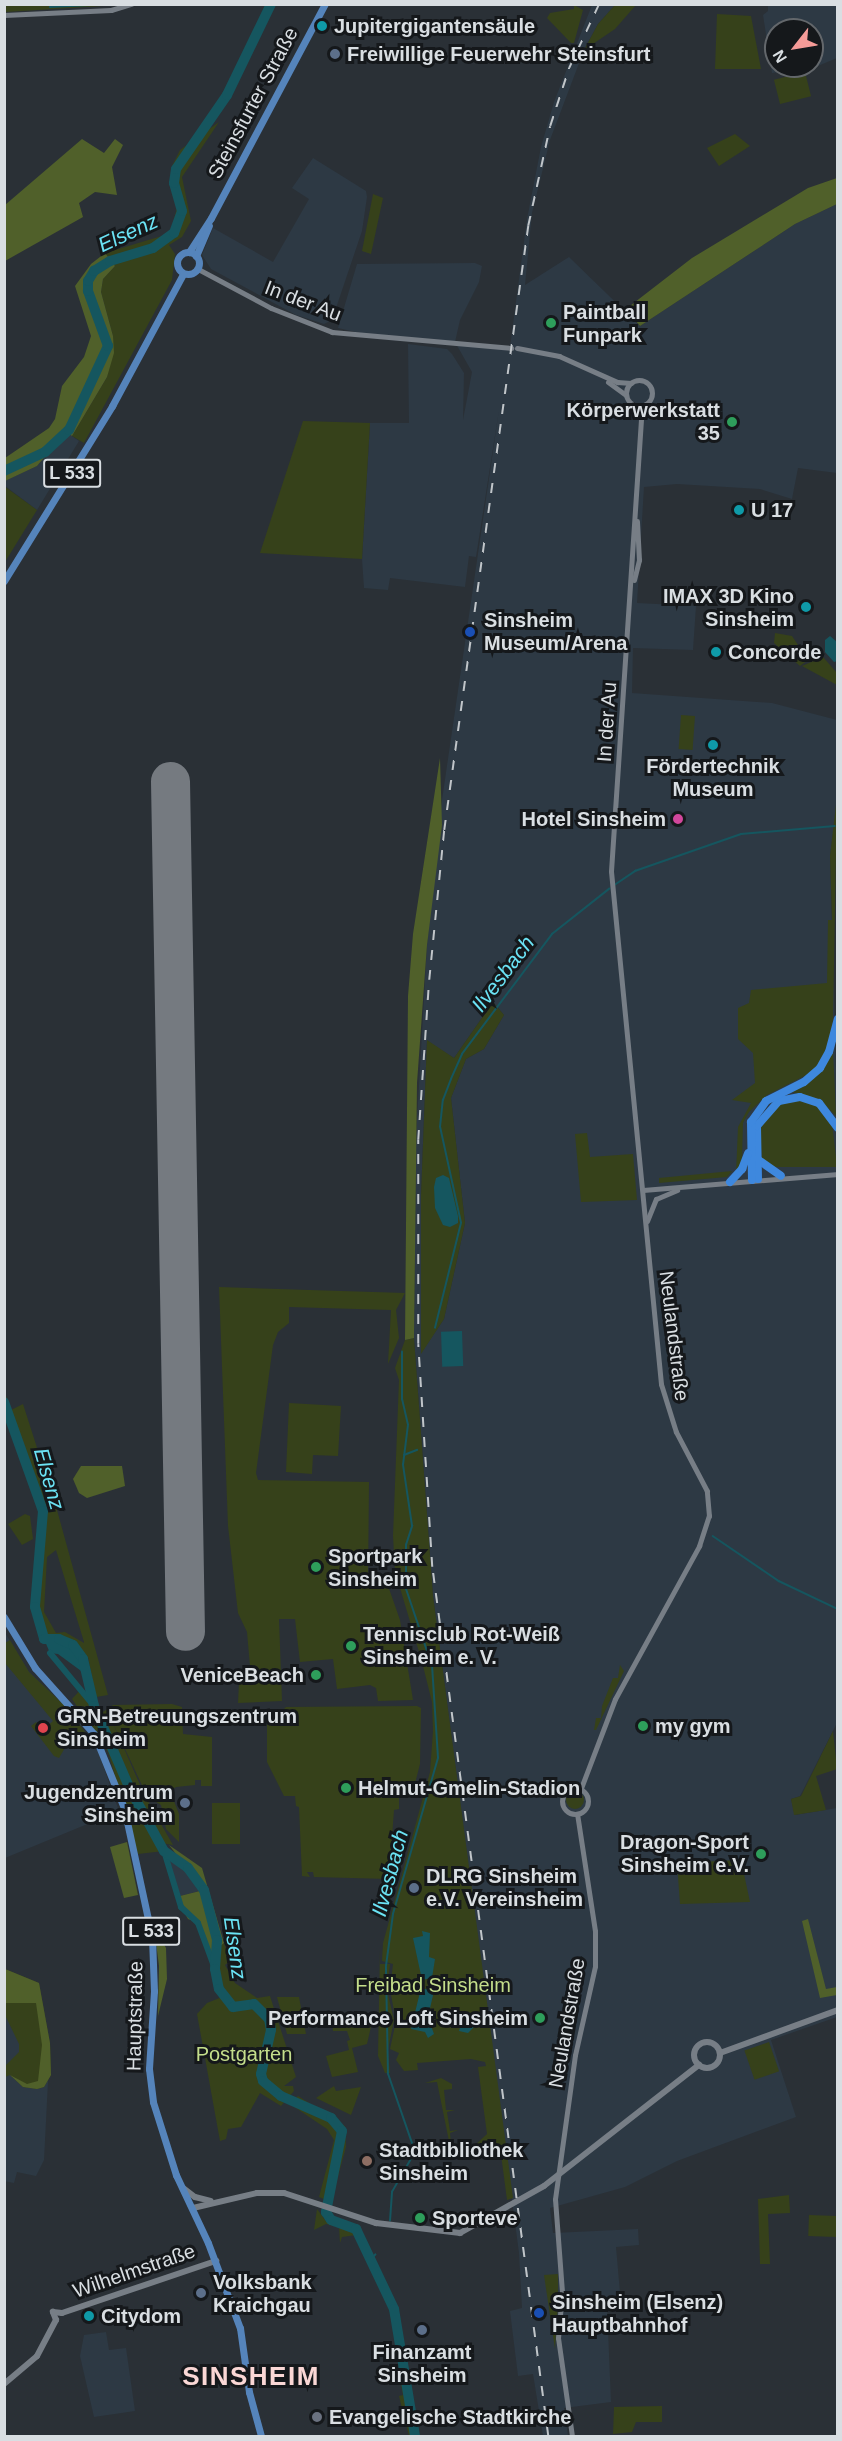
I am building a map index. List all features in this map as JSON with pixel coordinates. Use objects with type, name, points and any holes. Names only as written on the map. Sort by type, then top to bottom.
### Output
[{"type":"highway","points":[[755,1179],[749,1150],[751,1122],[759,1107],[804,1082],[820,1068],[829,1052],[837,1019]]},
{"type":"highway","points":[[755,1179],[757,1126],[778,1101],[800,1097],[819,1103],[837,1128]]},
{"type":"highway","points":[[730,1182],[742,1169],[749,1150]]},
{"type":"highway","points":[[757,1158],[781,1176]]},
{"type":"main road","name":"Steinsfurter Straße","points":[[183,274],[176,262],[179,256],[193,254],[325,4]]},
{"type":"main road","points":[[183,274],[198,269],[193,254]]},
{"type":"main road","name":"L 533","points":[[4,581],[80,461],[183,274]]},
{"type":"main road","name":"Hauptstraße","points":[[5,1618],[35,1668],[94,1734],[124,1808],[152,1937],[154,1991],[151,2088],[183,2188],[216,2261],[240,2328],[249,2392],[261,2436]]},
{"type":"main road","points":[[193,2208],[215,2201],[270,2192],[320,2202],[384,2225],[455,2234],[502,2211],[558,2175],[699,2065],[714,2066],[720,2053],[837,2010]]},
{"type":"main road","points":[[699,2065],[694,2054],[702,2043],[714,2044],[720,2053]]},
{"type":"main road","points":[[183,2188],[198,2198],[215,2201]]},
{"type":"main road","name":"Wilhelmstraße","points":[[4,2384],[37,2356],[56,2320],[53,2312],[62,2313],[216,2261]]},
{"type":"street","points":[[4,15],[111,10],[131,4]]},
{"type":"street","name":"In der Au","points":[[198,269],[272,308],[332,332],[514,348],[559,356],[617,382],[631,383]]},
{"type":"street","name":"In der Au","points":[[598,373],[626,395]]},
{"type":"street","points":[[636,406],[646,404],[652,395],[649,385],[639,380],[631,383],[626,395],[641,415]]},
{"type":"street","name":"In der Au","points":[[619,923],[613,886],[641,415],[646,404]]},
{"type":"street","name":"Neulandstraße","points":[[581,1788],[615,1699],[699,1546],[709,1516],[703,1481],[676,1432],[664,1398],[619,923]]},
{"type":"street","points":[[643,1190],[781,1176],[837,1174]]},
{"type":"street","points":[[646,1223],[661,1194],[690,1187]]},
{"type":"street","points":[[581,1788],[589,1802],[577,1814],[564,1808],[562,1797],[570,1789],[581,1788]]},
{"type":"street","name":"Neulandstraße","points":[[572,2436],[558,2337],[562,2292],[556,2187],[575,2055],[595,1966],[592,1905],[577,1814]]},
{"type":"shaded area","points":[[592,5],[615,5],[598,24],[584,50],[550,140],[532,213],[525,285],[569,257],[640,326],[795,224],[837,204],[837,473],[798,468],[792,499],[760,489],[677,484],[644,487],[637,603],[696,606],[693,650],[633,648],[632,693],[772,703],[837,720],[838,796],[830,856],[838,1138],[838,1721],[800,1796],[791,1799],[795,1815],[837,1808],[837,2017],[771,2040],[796,2117],[677,2161],[625,2187],[550,2208],[553,2233],[638,2229],[639,2245],[616,2247],[621,2304],[607,2306],[611,2402],[564,2408],[568,2436],[543,2436],[533,2374],[518,2376],[510,2311],[522,2308],[519,2253],[433,1596],[414,1338],[416,1138],[427,945],[442,800],[499,410],[476,557],[469,556],[465,587],[390,578],[388,590],[364,588],[362,559],[370,423],[409,423],[408,344],[447,349],[452,354],[464,373],[463,420],[472,372],[455,342],[510,347],[527,219],[541,147],[554,102]],"holes":[[[493,1002],[504,1015],[484,1049],[466,1059],[451,1098],[465,1223],[444,1319],[421,1353],[421,1195],[427,1041],[454,1058]]]},
{"type":"shaded area","points":[[768,5],[837,5],[837,58],[824,63],[824,18],[764,18],[764,21],[763,15],[768,11]]},
{"type":"shaded area","points":[[313,158],[366,191],[367,197],[362,231],[332,320],[324,324],[296,315],[211,269],[202,255],[213,228],[273,262],[309,199],[292,188]]},
{"type":"shaded area","points":[[475,263],[482,266],[479,282],[460,320],[455,342],[386,339],[338,328],[357,264]]},
{"type":"shaded area","points":[[66,432],[79,441],[37,510],[5,486],[4,481],[37,466]]},
{"type":"shaded area","name":"GRN-Betreuungszentrum Sinsheim","points":[[4,1631],[29,1672],[67,1708],[97,1748],[119,1811],[5,1858]]},
{"type":"shaded area","points":[[164,1851],[188,1868],[204,1890],[176,1897]]},
{"type":"shaded area","points":[[4,1969],[39,1983],[50,2043],[44,2160],[36,2176],[17,2172],[14,2183],[4,2181]]},
{"type":"shaded area","points":[[106,2332],[109,2350],[126,2348],[135,2411],[94,2417],[80,2356],[84,2335]]},
{"type":"green space","points":[[5,4],[119,4],[119,5],[5,12]]},
{"type":"green space","points":[[574,5],[583,10],[574,43],[571,43],[547,18],[550,13],[574,9]]},
{"type":"green space","points":[[615,5],[636,5],[615,29],[584,50],[598,24]]},
{"type":"green space","points":[[717,14],[751,16],[761,69],[715,69]]},
{"type":"green space","points":[[806,78],[811,96],[780,104],[774,80]]},
{"type":"green space","points":[[219,122],[182,177],[191,221],[182,237],[169,245],[175,254],[172,280],[84,443],[72,436],[107,377],[113,336],[101,292],[103,279],[115,266],[105,253],[165,235],[172,228],[177,207],[172,194],[172,166],[180,150]]},
{"type":"green space","points":[[735,134],[750,146],[719,166],[707,148]]},
{"type":"green space","points":[[82,139],[104,153],[115,139],[123,145],[112,167],[117,195],[95,192],[79,203],[83,217],[5,261],[5,205]]},
{"type":"green space","points":[[837,178],[837,204],[795,224],[640,326],[626,309],[692,258],[808,188]]},
{"type":"green space","points":[[373,194],[383,198],[371,254],[362,251]]},
{"type":"green space","points":[[105,253],[115,266],[103,279],[101,292],[113,336],[114,353],[107,377],[72,436],[66,432],[37,466],[5,481],[5,458],[49,428],[55,419],[62,386],[84,357],[91,336],[75,286],[91,264]]},
{"type":"green space","points":[[303,421],[370,423],[362,559],[260,553]]},
{"type":"green space","points":[[4,486],[37,510],[5,562],[4,562]]},
{"type":"green space","points":[[775,633],[792,636],[808,660],[800,666],[774,643]]},
{"type":"green space","points":[[823,657],[837,673],[837,685],[802,666]]},
{"type":"green space","points":[[681,715],[695,716],[693,750],[679,749]]},
{"type":"green space","points":[[440,758],[442,825],[427,945],[417,1083],[414,1338],[405,1340],[408,996],[413,934]]},
{"type":"green space","points":[[837,796],[833,1020],[829,1047],[814,1071],[767,1095],[749,1112],[743,1123],[742,1159],[736,1173],[738,1127],[751,1103],[732,1100],[755,1083],[753,1053],[738,1039],[738,1008],[749,1003],[751,990],[827,983],[828,920],[832,920],[830,856]]},
{"type":"green space","points":[[493,1002],[504,1015],[484,1049],[466,1059],[451,1098],[465,1223],[444,1319],[421,1354],[421,1195],[427,1040],[454,1058]]},
{"type":"green space","points":[[833,1051],[836,1116],[820,1100],[792,1092]]},
{"type":"green space","points":[[792,1099],[817,1105],[832,1122],[837,1167],[774,1167],[762,1159],[759,1127],[778,1104]]},
{"type":"green space","points":[[587,1133],[590,1157],[633,1154],[637,1200],[581,1202],[575,1134]]},
{"type":"green space","points":[[732,1171],[727,1177],[659,1183],[659,1178]]},
{"type":"green space","points":[[219,1287],[405,1293],[396,1310],[399,1338],[388,1364],[391,1310],[289,1307],[289,1323],[278,1332],[273,1345],[256,1473],[258,1480],[369,1482],[368,1583],[386,1580],[400,1620],[413,1700],[378,1701],[376,1688],[370,1685],[337,1689],[333,1659],[300,1662],[295,1619],[279,1619],[282,1701],[238,1703],[239,1683],[250,1666],[247,1632],[238,1613],[228,1526]]},
{"type":"green space","name":"Freibad Sinsheim","points":[[414,1338],[433,1596],[513,2198],[507,2200],[500,2147],[504,2145],[474,2146],[487,2134],[478,2067],[486,2066],[485,2062],[471,2059],[417,2063],[418,2070],[404,2071],[396,2060],[399,2053],[390,2049],[396,2021],[390,1990],[393,1964],[382,1961],[383,1943],[430,1772],[433,1731],[432,1702],[395,1571],[393,1536],[399,1380],[395,1368],[405,1340]]},
{"type":"green space","points":[[4,1390],[11,1410],[23,1404],[57,1510],[108,1695],[96,1697],[88,1657],[83,1659],[73,1645],[59,1639],[43,1639],[37,1624],[32,1589],[39,1512],[5,1409]],"holes":[[[56,1550],[84,1643],[65,1632],[56,1633],[44,1612],[47,1557]]]},
{"type":"green space","points":[[289,1403],[341,1406],[338,1456],[313,1455],[312,1474],[286,1472]]},
{"type":"green space","points":[[81,1466],[122,1466],[125,1486],[87,1498],[79,1493],[73,1479]]},
{"type":"green space","points":[[25,1514],[30,1516],[33,1539],[22,1545],[8,1524]]},
{"type":"green space","points":[[10,1640],[29,1672],[67,1708],[97,1748],[87,1740],[75,1741],[66,1746],[59,1758],[54,1756],[31,1726],[36,1722],[43,1730],[53,1721],[5,1663],[5,1643]]},
{"type":"green space","points":[[620,1665],[624,1671],[596,1730],[594,1730],[596,1718],[601,1718],[602,1706],[613,1678],[618,1678]]},
{"type":"green space","points":[[81,1689],[97,1716],[113,1705],[172,1704],[182,1707],[183,1734],[212,1737],[212,1786],[201,1786],[201,1780],[195,1780],[195,1785],[176,1787],[170,1791],[179,1814],[179,1842],[166,1829],[161,1805],[147,1796],[111,1719],[145,1796],[173,1845],[161,1843],[164,1851],[138,1854],[108,1752],[72,1699]]},
{"type":"green space","name":"Helmut-Gmelin-Stadion","points":[[417,1706],[421,1708],[420,1764],[412,1795],[399,1795],[399,1809],[394,1810],[389,1879],[314,1877],[313,1872],[307,1872],[310,1877],[302,1876],[299,1807],[296,1806],[295,1796],[284,1796],[267,1762],[267,1725],[286,1707]]},
{"type":"green space","points":[[833,1731],[837,1769],[816,1776],[826,1810],[794,1815],[791,1799],[801,1796]]},
{"type":"green space","points":[[575,1791],[581,1794],[584,1800],[581,1806],[575,1809],[569,1806],[566,1800],[569,1794]]},
{"type":"green space","points":[[212,1803],[240,1803],[240,1844],[212,1844]]},
{"type":"green space","points":[[127,1842],[138,1895],[124,1898],[110,1847]]},
{"type":"green space","points":[[169,1845],[202,1868],[224,1943],[219,1947],[215,1971],[196,1922],[188,1919],[176,1897],[204,1890]]},
{"type":"green space","points":[[741,1860],[750,1902],[680,1904],[677,1863]]},
{"type":"green space","points":[[808,1919],[826,1989],[837,1987],[837,1995],[820,1998],[802,1921]]},
{"type":"green space","points":[[154,1927],[166,1948],[167,1979],[158,2016],[159,1966]]},
{"type":"green space","name":"Postgarten","points":[[224,1943],[230,1961],[225,1965],[235,1983],[257,1998],[270,1996],[296,2077],[284,2086],[293,2086],[294,2091],[281,2106],[260,2093],[241,2127],[228,2129],[226,2139],[220,2141],[197,2014],[207,2003],[222,1997],[216,1986],[215,1971],[219,1947]]},
{"type":"green space","points":[[380,1949],[380,1964],[390,1964],[387,1990],[394,2020],[388,2050],[390,2073],[385,2073],[378,2056]]},
{"type":"green space","points":[[5,1969],[39,1983],[50,2043],[51,2075],[44,2087],[37,2089],[23,2087],[10,2075],[5,2077],[4,2067],[19,2052],[19,2044],[5,2015]]},
{"type":"green space","points":[[5,1969],[39,1983],[50,2043],[51,2075],[44,2087],[37,2089],[23,2087],[10,2075],[27,2084],[38,2081],[42,2045],[36,2003],[5,2003]]},
{"type":"green space","points":[[277,1997],[299,1997],[306,2034],[287,2034]]},
{"type":"green space","points":[[373,2018],[367,2044],[352,2048],[358,2072],[332,2077],[326,2056],[349,2050],[347,2041],[350,2040],[347,2031],[333,2031],[332,2021]]},
{"type":"green space","points":[[769,2042],[779,2071],[755,2080],[744,2050]]},
{"type":"green space","points":[[441,2078],[452,2084],[452,2089],[444,2090],[446,2110],[455,2110],[447,2112],[450,2131],[458,2130],[450,2133],[451,2143],[472,2146],[450,2146],[437,2082],[425,2083]]},
{"type":"green space","points":[[334,2086],[336,2091],[361,2087],[351,2115],[316,2098]]},
{"type":"green space","points":[[298,2096],[345,2126],[346,2147],[331,2202],[319,2197],[334,2140],[327,2129],[290,2104]]},
{"type":"green space","points":[[789,2195],[790,2213],[768,2214],[770,2264],[760,2264],[758,2199]]},
{"type":"green space","points":[[317,2209],[326,2221],[350,2228],[356,2235],[342,2237],[340,2243],[339,2227],[326,2224],[314,2230]]},
{"type":"green space","points":[[809,2215],[837,2216],[836,2237],[808,2236]]},
{"type":"green space","points":[[558,2274],[558,2304],[555,2349],[544,2275]]},
{"type":"green space","points":[[406,2368],[419,2436],[409,2436],[399,2396],[403,2395],[398,2369]]},
{"type":"green space","points":[[662,2406],[662,2422],[636,2422],[632,2432],[613,2434],[614,2407]]},
{"type":"water","points":[[830,636],[837,642],[837,661],[834,662],[825,652],[825,640]]},
{"type":"water","points":[[443,1175],[449,1178],[458,1216],[458,1223],[450,1227],[443,1225],[435,1208],[436,1178]]},
{"type":"water","points":[[462,1331],[463,1366],[442,1367],[441,1332]]},
{"type":"water","points":[[44,1639],[59,1639],[73,1645],[85,1663],[88,1676],[58,1654],[50,1653]]},
{"type":"water","points":[[422,1931],[430,1933],[429,1957],[435,1959],[432,1978],[422,1980],[413,1938],[423,1936]]},
{"type":"water","points":[[421,1988],[434,1991],[428,2017],[434,2034],[428,2038],[425,2032],[411,2029]]},
{"type":"water","points":[[475,2013],[477,2024],[468,2033],[459,2031],[464,2015]]},
{"type":"waterway","points":[[50,7],[110,4]]},
{"type":"waterway","name":"Elsenz","points":[[4,471],[45,452],[69,430],[108,346],[88,291],[88,281],[94,271],[110,261],[153,248],[174,233],[182,211],[174,183],[176,169],[227,95],[271,4]]},
{"type":"waterway","name":"Ilvesbach","points":[[613,886],[635,871],[741,834],[835,826]]},
{"type":"waterway","name":"Ilvesbach","points":[[435,1328],[461,1223],[440,1127],[443,1100],[451,1079],[462,1054],[552,934],[609,889]]},
{"type":"waterway","name":"Ilvesbach","points":[[390,2221],[392,2192],[415,2152],[388,2074],[386,1966],[393,1914],[438,1758],[432,1666],[406,1589],[406,1545],[412,1526],[403,1465],[408,1425],[402,1400],[402,1352]]},
{"type":"waterway","name":"Elsenz","points":[[4,1402],[43,1511],[35,1607],[44,1639],[59,1639],[73,1645],[83,1659],[94,1706],[130,1789],[164,1851],[188,1868],[204,1890],[217,1940],[215,1969],[219,1989],[233,2007],[254,2004],[269,2019],[271,2030],[261,2074],[263,2081],[281,2096],[331,2118],[342,2131],[326,2212],[331,2220],[356,2229],[394,2309],[415,2436]]},
{"type":"waterway","points":[[404,1455],[417,1450]]},
{"type":"waterway","points":[[713,1536],[779,1581],[838,1609]]},
{"type":"waterway","points":[[50,1653],[94,1706]]},
{"type":"waterway","points":[[164,1851],[181,1907],[198,1923],[215,1969]]},
{"type":"waterway","name":"Ilvesbach","points":[[371,2259],[375,2255]]},
{"type":"runway","points":[[170,781],[185,1631]]},
{"type":"railway","points":[[548,2436],[432,1567],[418,1344],[418,1140],[429,980],[444,830],[528,226],[550,126],[569,68],[599,4]]},
{"type":"place","name":"Jupitergigantensäule","points":[[322,26]]},
{"type":"place","name":"Freiwillige Feuerwehr Steinsfurt","points":[[335,54]]},
{"type":"place","name":"Paintball Funpark","points":[[551,323]]},
{"type":"place","name":"Körperwerkstatt 35","points":[[732,422]]},
{"type":"place","name":"U 17","points":[[739,510]]},
{"type":"place","name":"IMAX 3D Kino Sinsheim","points":[[806,607]]},
{"type":"place","name":"Sinsheim Museum/Arena","points":[[470,632]]},
{"type":"place","name":"Concorde","points":[[716,652]]},
{"type":"place","name":"Fördertechnik Museum","points":[[713,745]]},
{"type":"place","name":"Hotel Sinsheim","points":[[678,819]]},
{"type":"place","name":"Sportpark Sinsheim","points":[[316,1567]]},
{"type":"place","name":"Tennisclub Rot-Weiß Sinsheim e. V.","points":[[351,1646]]},
{"type":"place","name":"VeniceBeach","points":[[316,1675]]},
{"type":"place","name":"my gym","points":[[643,1726]]},
{"type":"place","name":"GRN-Betreuungszentrum Sinsheim","points":[[43,1728]]},
{"type":"place","name":"Helmut-Gmelin-Stadion","points":[[346,1788]]},
{"type":"place","name":"Jugendzentrum Sinsheim","points":[[185,1803]]},
{"type":"place","name":"Dragon-Sport Sinsheim e.V.","points":[[761,1854]]},
{"type":"place","name":"DLRG Sinsheim e.V. Vereinsheim","points":[[414,1888]]},
{"type":"place","name":"Performance Loft Sinsheim","points":[[540,2018]]},
{"type":"place","name":"Stadtbibliothek Sinsheim","points":[[367,2161]]},
{"type":"place","name":"Sporteve","points":[[420,2218]]},
{"type":"place","name":"Volksbank Kraichgau","points":[[201,2293]]},
{"type":"place","name":"Sinsheim (Elsenz) Hauptbahnhof","points":[[539,2313]]},
{"type":"place","name":"Citydom","points":[[89,2316]]},
{"type":"place","name":"Finanzamt Sinsheim","points":[[422,2330]]},
{"type":"place","name":"Evangelische Stadtkirche","points":[[317,2417]]},
{"type":"district","name":"SINSHEIM","points":[[251,2377]]}]
